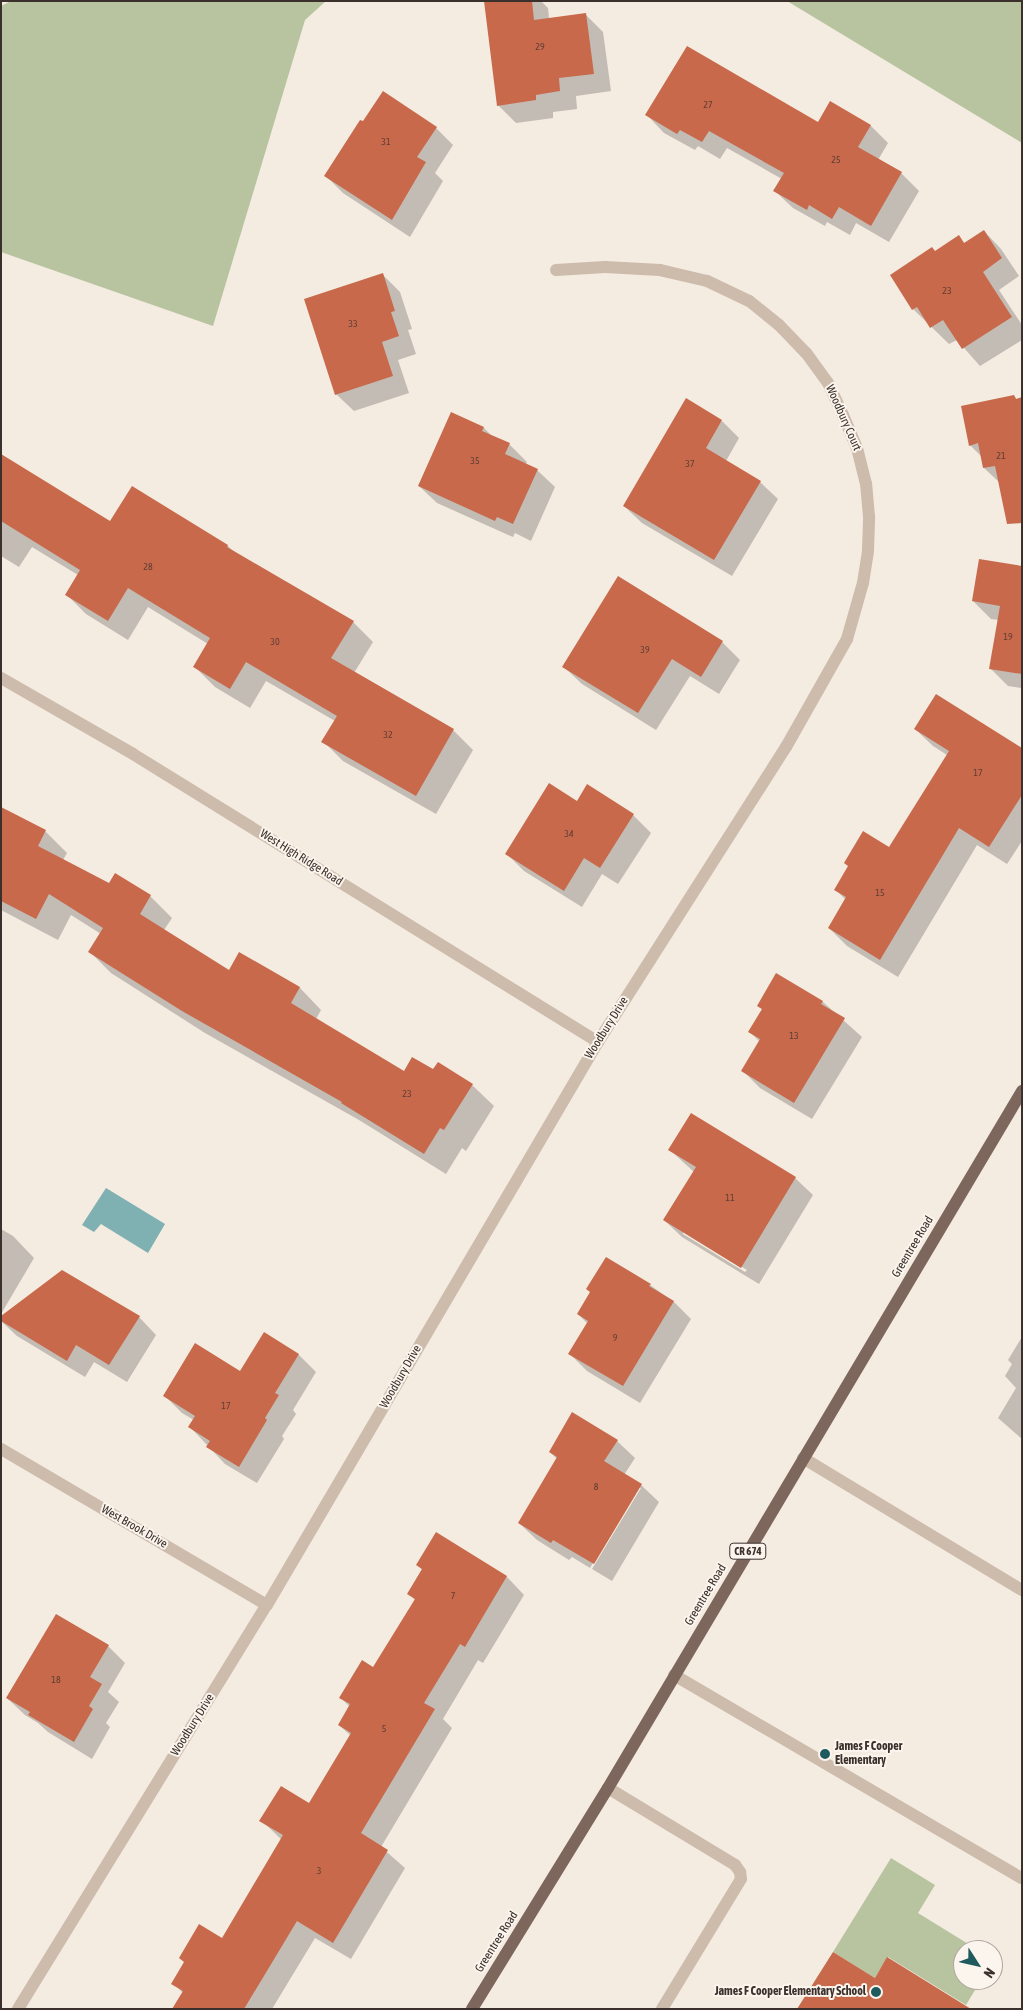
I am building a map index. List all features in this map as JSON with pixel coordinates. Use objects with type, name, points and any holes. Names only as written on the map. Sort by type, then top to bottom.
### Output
[{"type":"main road","name":"Greentree Road","points":[[472,2009],[608,1788],[1022,1091]]},
{"type":"street","name":"Woodbury Court","points":[[556,270],[605,267],[660,270],[707,281],[749,302],[780,325],[806,353],[828,383],[858,448],[866,484],[869,518],[868,550],[862,583],[847,640],[786,747]]},
{"type":"street","name":"West High Ridge Road","points":[[1,678],[133,754],[598,1042]]},
{"type":"street","name":"Woodbury Drive","points":[[18,2009],[267,1605],[598,1042],[786,747]]},
{"type":"street","name":"West Brook Drive","points":[[1,1448],[267,1605]]},
{"type":"street","points":[[803,1458],[1022,1590]]},
{"type":"street","points":[[674,1675],[1022,1878]]},
{"type":"street","points":[[608,1788],[735,1865],[740,1872],[740,1879],[662,2009]]},
{"type":"green space","points":[[11,1],[326,1],[305,20],[213,326],[1,252],[1,6]]},
{"type":"green space","points":[[787,1],[1022,1],[1022,143]]},
{"type":"green space","points":[[891,1858],[935,1885],[918,1913],[962,1940],[953,1940],[953,1990],[975,1990],[966,2005],[888,1957],[875,1978],[833,1952]]},
{"type":"water","points":[[106,1188],[165,1224],[148,1253],[101,1224],[94,1232],[82,1225]]},
{"type":"building","points":[[484,1],[532,1],[534,20],[586,13],[594,74],[559,78],[560,91],[536,95],[536,100],[497,106]]},
{"type":"building","points":[[687,46],[818,122],[830,101],[871,125],[858,147],[902,172],[871,226],[839,207],[832,219],[809,205],[807,210],[773,191],[784,173],[709,131],[702,142],[680,130],[677,134],[645,115]]},
{"type":"building","points":[[383,91],[437,127],[417,157],[426,162],[392,220],[324,176],[360,120],[363,121]]},
{"type":"building","points":[[984,230],[1002,258],[983,272],[1012,317],[962,349],[943,320],[930,328],[917,307],[912,310],[890,275],[932,247],[935,251],[959,235],[964,243]]},
{"type":"building","points":[[383,273],[395,311],[391,312],[399,336],[382,342],[393,376],[335,395],[304,299]]},
{"type":"building","points":[[1014,395],[1016,399],[1022,397],[1022,523],[1007,524],[995,466],[983,468],[978,443],[969,446],[961,406]]},
{"type":"building","points":[[686,398],[722,420],[706,448],[761,481],[714,560],[623,506]]},
{"type":"building","points":[[451,412],[484,427],[482,431],[510,443],[505,454],[538,469],[513,524],[497,517],[495,521],[418,486]]},
{"type":"building","points":[[1,454],[110,521],[132,486],[228,545],[227,547],[354,621],[331,658],[454,729],[416,796],[321,742],[337,716],[246,662],[230,689],[193,667],[210,638],[128,588],[108,621],[65,595],[80,570],[1,521]]},
{"type":"building","points":[[979,559],[1022,566],[1022,674],[989,669],[1000,606],[972,601]]},
{"type":"building","points":[[618,576],[723,641],[701,677],[672,659],[638,713],[562,667]]},
{"type":"building","points":[[936,694],[1022,748],[1022,795],[989,847],[959,828],[880,960],[828,928],[846,897],[834,890],[848,866],[844,863],[863,831],[889,847],[949,751],[914,729]]},
{"type":"building","points":[[549,783],[577,801],[587,784],[634,814],[600,868],[584,858],[564,891],[505,854]]},
{"type":"building","points":[[1,807],[46,830],[38,846],[109,883],[115,873],[151,895],[140,914],[229,970],[239,952],[300,987],[291,1003],[404,1071],[412,1057],[433,1069],[438,1062],[473,1084],[444,1130],[440,1128],[424,1154],[342,1102],[182,1011],[88,952],[103,928],[49,894],[36,919],[1,901]]},
{"type":"building","points":[[776,973],[823,1001],[821,1004],[845,1018],[794,1103],[741,1071],[760,1039],[748,1032],[762,1009],[757,1006]]},
{"type":"building","points":[[691,1113],[796,1177],[741,1268],[663,1220],[696,1167],[668,1150]]},
{"type":"building","points":[[606,1257],[651,1284],[649,1286],[674,1301],[623,1386],[568,1354],[588,1321],[577,1314],[590,1292],[586,1289]]},
{"type":"building","points":[[62,1270],[140,1316],[109,1365],[76,1345],[67,1361],[1,1321],[1,1316]]},
{"type":"building","points":[[264,1332],[299,1354],[275,1393],[279,1395],[265,1418],[267,1420],[239,1467],[206,1447],[210,1441],[188,1427],[195,1416],[163,1396],[195,1343],[240,1371]]},
{"type":"building","points":[[572,1412],[618,1440],[604,1461],[642,1484],[594,1564],[553,1540],[551,1543],[518,1523],[557,1457],[549,1452]]},
{"type":"building","points":[[436,1532],[507,1576],[465,1647],[460,1644],[424,1703],[435,1709],[361,1833],[388,1850],[333,1943],[297,1921],[244,2009],[172,2009],[183,1991],[171,1984],[184,1962],[179,1958],[199,1924],[222,1938],[283,1835],[259,1821],[281,1786],[309,1803],[351,1733],[338,1725],[350,1704],[339,1698],[362,1660],[373,1667],[415,1599],[407,1594],[422,1569],[416,1565]]},
{"type":"building","points":[[56,1614],[109,1645],[90,1677],[102,1684],[89,1706],[93,1709],[74,1742],[28,1715],[30,1712],[6,1698]]},
{"type":"building","name":"James F Cooper Elementary School","points":[[833,1952],[875,1978],[887,1957],[971,2009],[797,2009]]},
{"type":"place","name":"James F Cooper Elementary","points":[[825,1754]]},
{"type":"place","name":"James F Cooper Elementary School","points":[[876,1992]]}]
